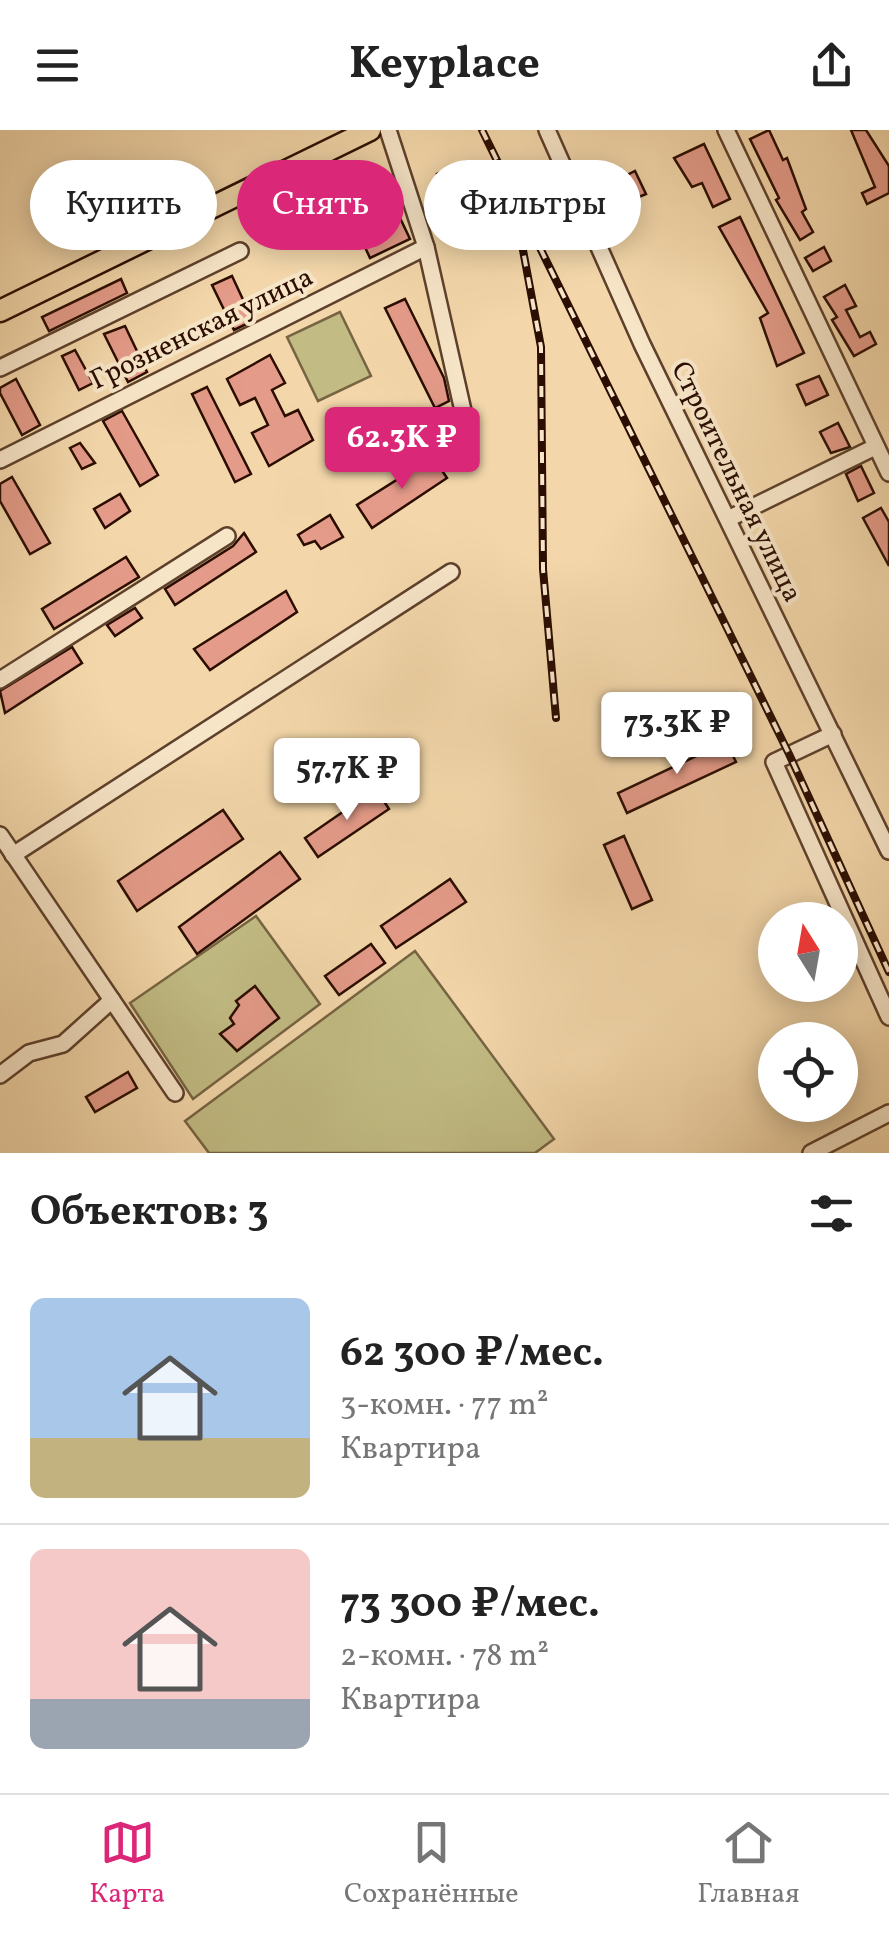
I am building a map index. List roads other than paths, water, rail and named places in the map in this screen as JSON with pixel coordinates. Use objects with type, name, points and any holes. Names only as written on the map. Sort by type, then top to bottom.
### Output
[{"type":"main road","points":[[0,311],[370,130]]},
{"type":"street","points":[[388,130],[424,241]]},
{"type":"street","name":"Строительная улица","points":[[547,130],[642,344],[889,851]]},
{"type":"street","points":[[726,130],[889,473]]},
{"type":"street","name":"Грозненская улица","points":[[0,460],[424,248]]},
{"type":"street","points":[[412,444],[464,415],[427,250]]},
{"type":"street","points":[[0,368],[240,251]]},
{"type":"street","points":[[730,518],[876,447]]},
{"type":"street","points":[[0,680],[228,536]]},
{"type":"street","points":[[12,855],[451,572]]},
{"type":"street","points":[[834,734],[774,762],[889,1016]]},
{"type":"street","points":[[0,836],[175,1092]]},
{"type":"street","points":[[0,1075],[29,1053],[63,1044],[112,1000]]},
{"type":"street","points":[[811,1153],[888,1114]]},
{"type":"railway","points":[[482,130],[789,754],[889,972]]},
{"type":"railway","points":[[523,250],[541,347],[543,569],[556,718]]}]
